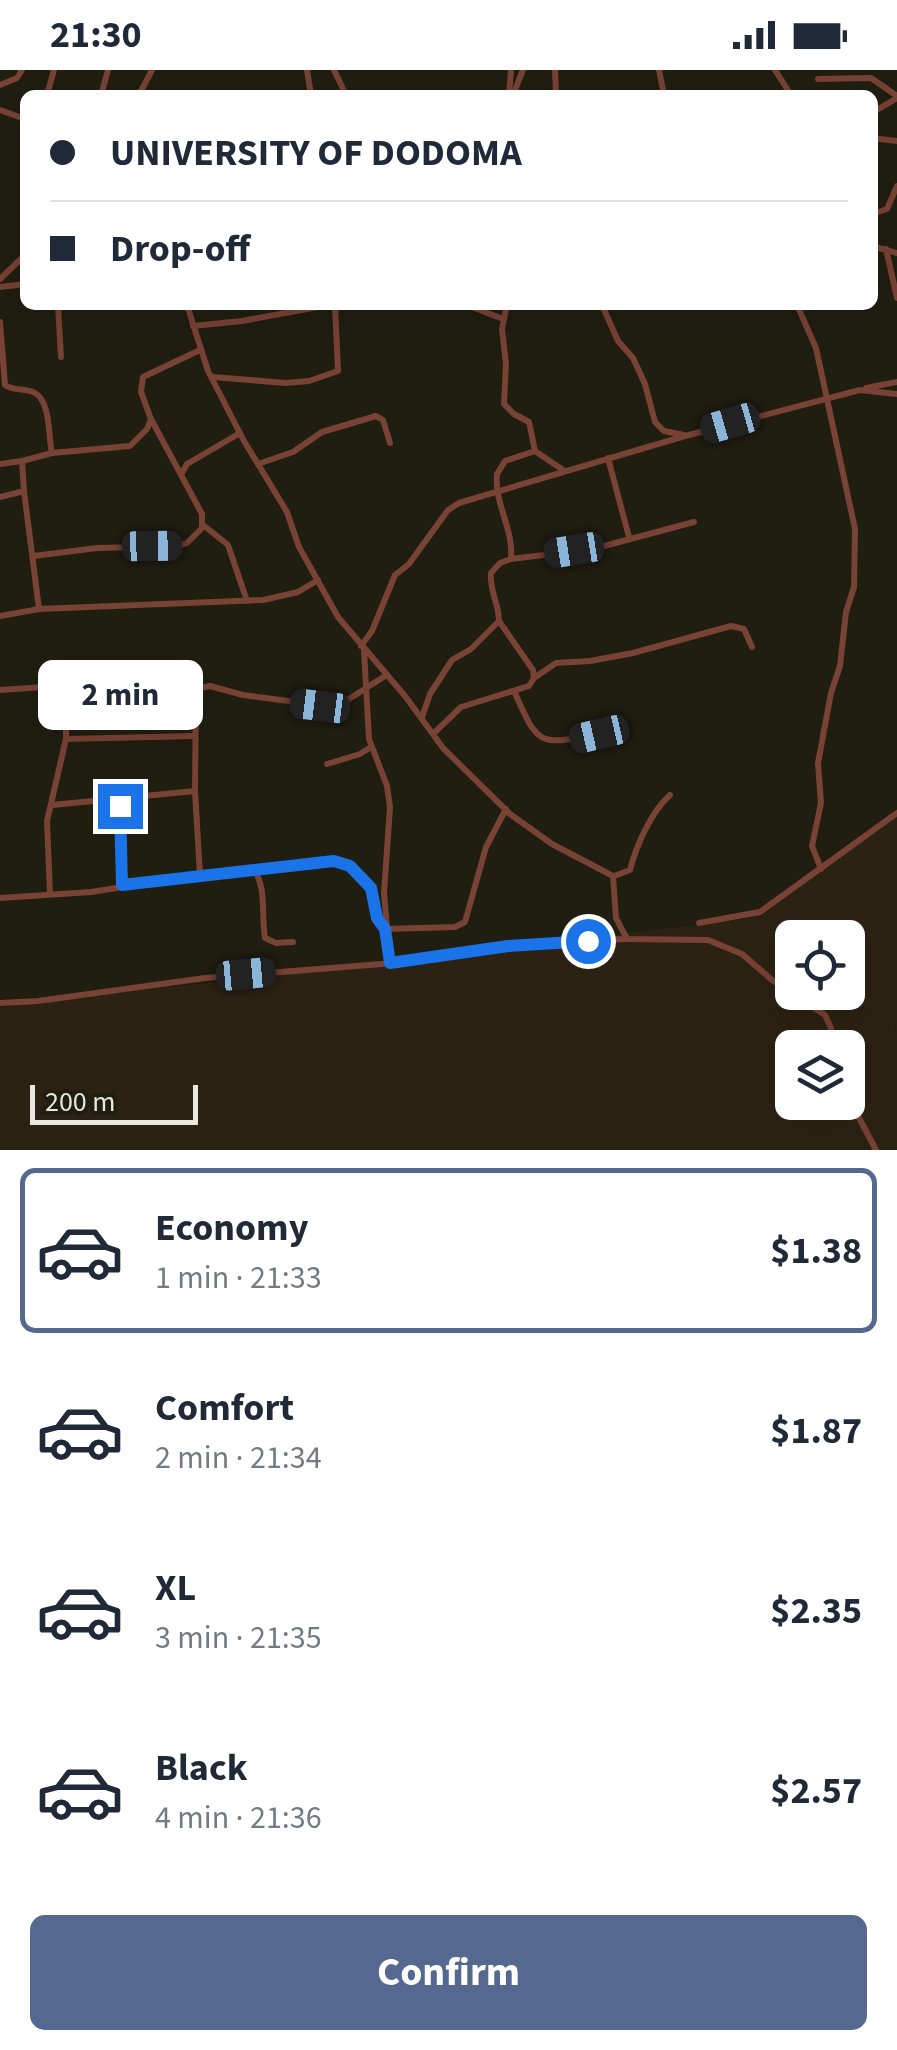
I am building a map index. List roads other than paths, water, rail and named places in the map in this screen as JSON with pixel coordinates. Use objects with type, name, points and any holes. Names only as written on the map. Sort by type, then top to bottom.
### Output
[{"type":"street","points":[[0,85],[17,78],[22,70]]},
{"type":"street","points":[[818,79],[871,78],[897,97]]},
{"type":"street","points":[[887,209],[897,186]]},
{"type":"street","points":[[878,212],[897,207]]},
{"type":"street","points":[[878,247],[897,253]]},
{"type":"street","points":[[886,249],[897,298]]},
{"type":"street","points":[[0,279],[20,260]]},
{"type":"street","points":[[58,310],[61,357]]},
{"type":"street","points":[[188,310],[211,376],[287,512],[299,547],[338,617],[451,757],[506,809],[552,844],[613,876],[630,870],[649,826],[662,802],[670,796]]},
{"type":"street","points":[[193,326],[304,310]]},
{"type":"street","points":[[211,376],[286,383],[309,381],[338,371],[332,310]]},
{"type":"street","points":[[480,310],[503,319]]},
{"type":"street","points":[[506,310],[504,404],[529,422],[534,451],[564,471]]},
{"type":"street","points":[[604,310],[645,384],[655,422],[664,430],[685,436]]},
{"type":"street","points":[[799,310],[816,348],[855,529],[856,575],[818,763],[820,803],[812,846],[821,869]]},
{"type":"street","points":[[0,322],[5,385],[38,395],[44,404],[52,453]]},
{"type":"street","points":[[33,556],[97,548],[178,546],[187,544],[203,526],[202,514],[151,419],[141,392],[144,377],[200,350]]},
{"type":"street","points":[[390,963],[384,893],[390,807],[387,786],[371,748],[362,648],[396,575],[448,510],[459,503],[685,436],[897,382]]},
{"type":"street","points":[[860,390],[897,394]]},
{"type":"street","points":[[258,464],[292,452],[322,432],[376,416],[382,420],[390,444]]},
{"type":"street","points":[[0,464],[52,453],[130,446],[151,419]]},
{"type":"street","points":[[181,474],[188,464],[240,434]]},
{"type":"street","points":[[511,559],[512,544],[498,493],[497,474],[505,461],[534,451]]},
{"type":"street","points":[[608,458],[629,537]]},
{"type":"street","points":[[22,461],[39,609]]},
{"type":"street","points":[[0,497],[24,491]]},
{"type":"street","points":[[534,678],[533,670],[499,621],[491,572],[500,563],[594,548],[694,522]]},
{"type":"street","points":[[203,526],[228,544],[247,601]]},
{"type":"street","points":[[0,616],[39,609],[278,598],[318,580]]},
{"type":"street","points":[[422,719],[430,694],[452,660],[471,649],[499,621]]},
{"type":"street","points":[[433,734],[461,707],[529,686],[556,662],[590,661],[632,653],[731,626],[744,629],[752,647]]},
{"type":"street","points":[[0,690],[210,686],[243,695],[326,706],[349,699],[385,676]]},
{"type":"street","points":[[50,894],[48,822],[66,739],[60,686]]},
{"type":"street","points":[[196,689],[194,791],[200,875]]},
{"type":"street","points":[[514,691],[530,728],[541,738],[568,740],[599,734]]},
{"type":"street","points":[[66,739],[196,736]]},
{"type":"street","points":[[326,764],[371,748]]},
{"type":"street","points":[[52,805],[194,791]]},
{"type":"street","points":[[121,799],[122,885]]},
{"type":"street","points":[[385,929],[428,930],[465,922],[486,847],[506,809]]},
{"type":"street","points":[[700,922],[760,912],[897,813]]},
{"type":"street","points":[[0,898],[91,892],[200,875],[334,861],[350,866],[371,888],[377,918],[385,929]]},
{"type":"street","points":[[254,870],[262,881],[260,909],[265,938],[276,943],[293,942]]},
{"type":"street","points":[[613,876],[616,918],[627,939]]},
{"type":"street","points":[[0,1003],[205,978],[390,963],[544,942],[708,940],[742,954],[828,1018],[830,1030]]},
{"type":"street","points":[[860,1120],[876,1150]]}]
